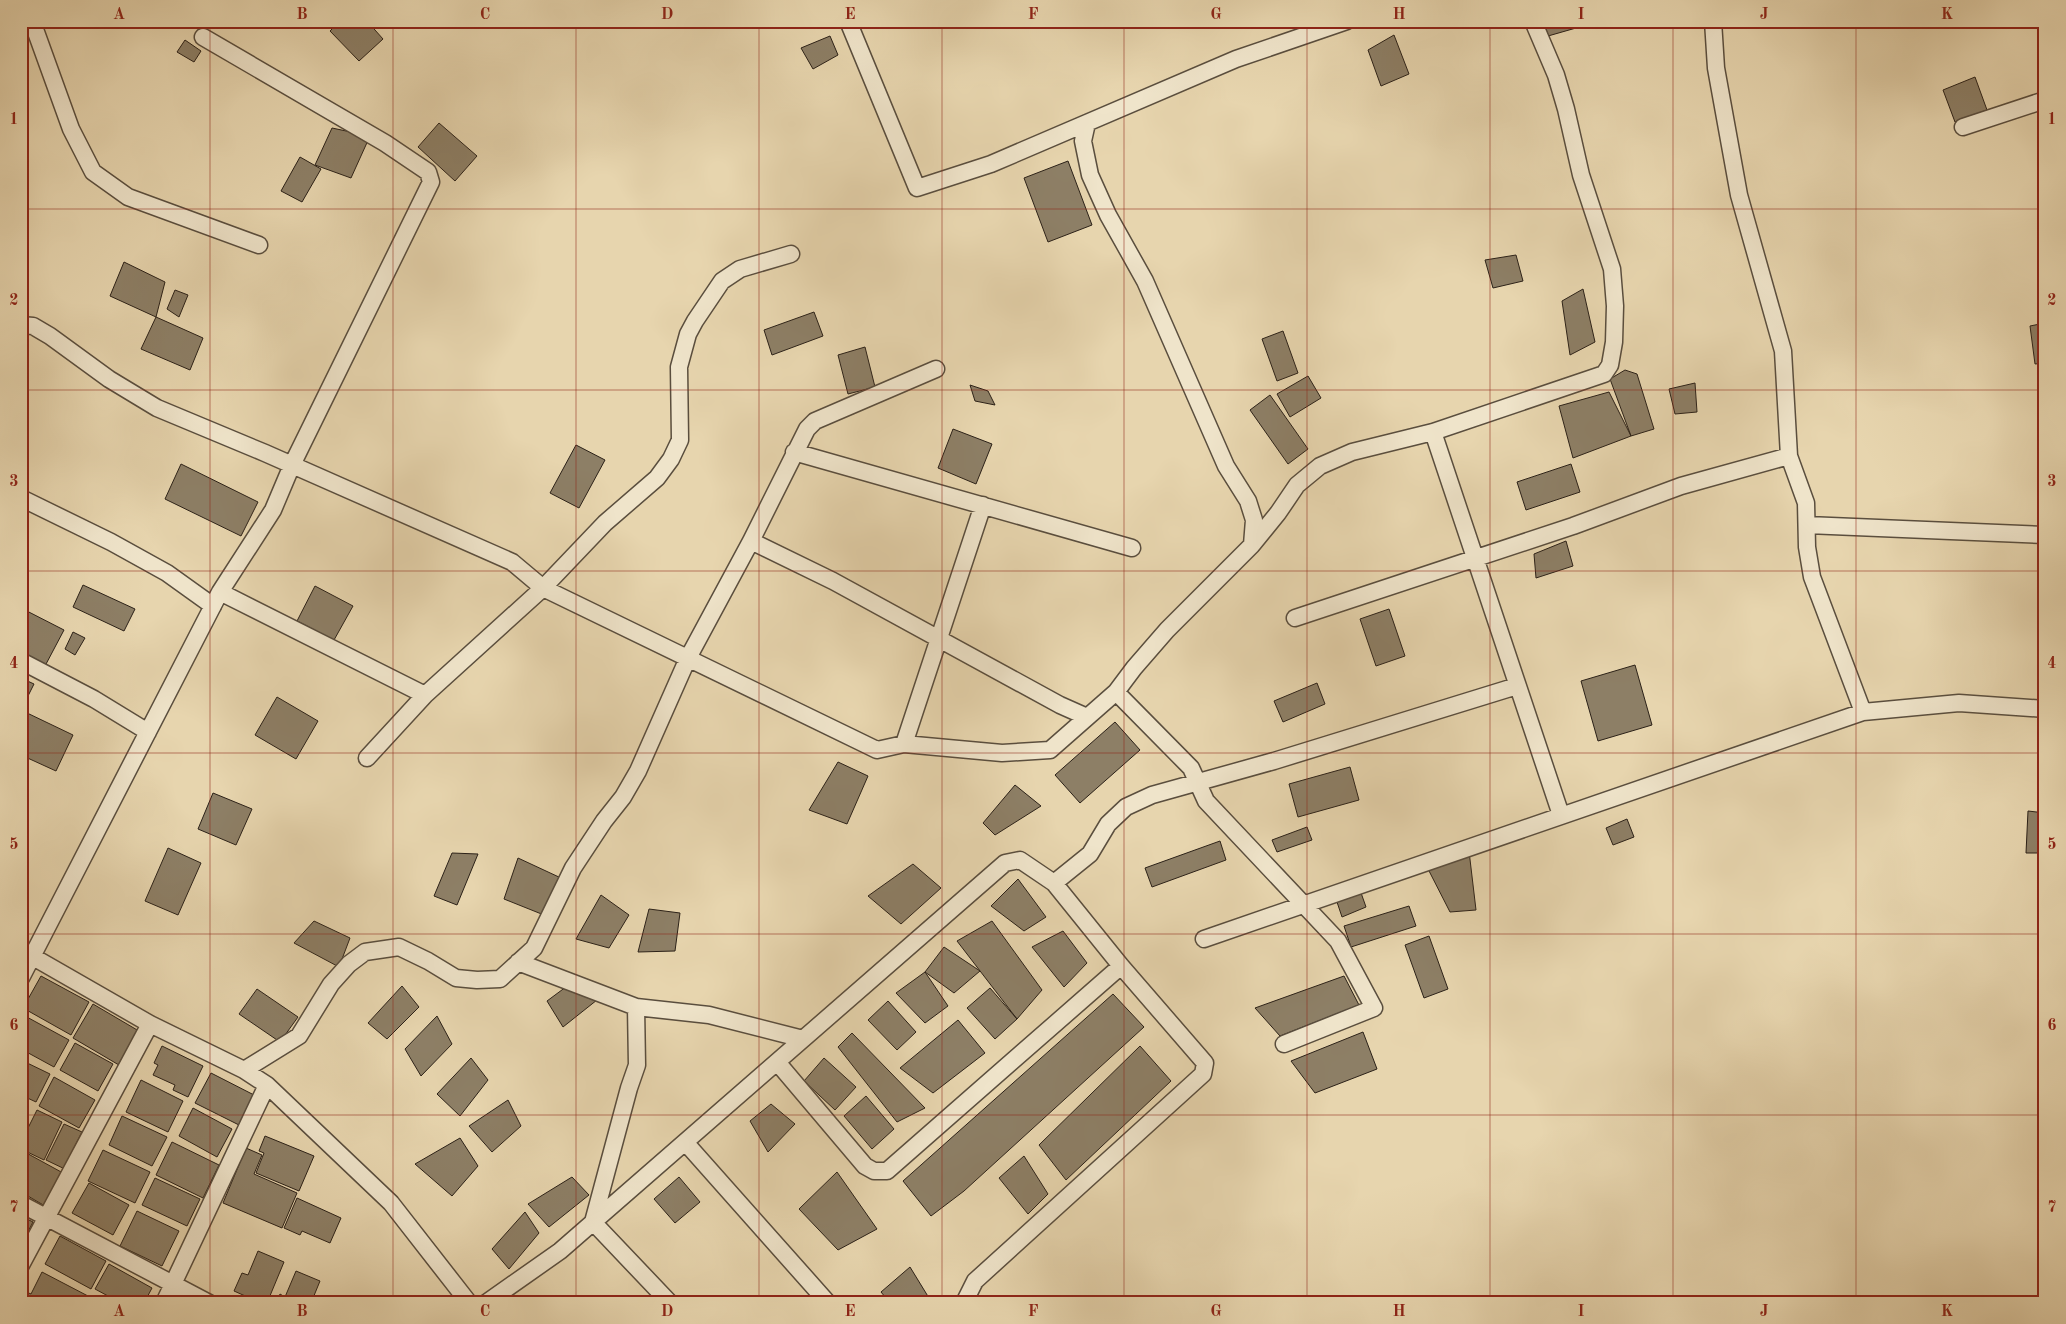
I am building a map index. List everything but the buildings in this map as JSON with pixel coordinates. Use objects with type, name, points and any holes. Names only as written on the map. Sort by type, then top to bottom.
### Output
[{"type":"street","points":[[21,30],[26,21]]},
{"type":"street","points":[[32,21],[71,129],[92,172],[128,197],[260,245]]},
{"type":"street","points":[[848,21],[917,188],[991,164],[1236,59],[1347,21]]},
{"type":"street","points":[[21,325],[33,326],[50,336],[109,379],[157,408],[512,562],[543,588],[877,750],[904,744],[1002,753],[1050,750],[1116,692],[1167,630],[1252,545],[1297,486],[1320,466],[1352,452],[1433,432],[1604,374],[1610,365],[1614,342],[1615,306],[1612,269],[1581,175],[1556,75],[1533,21]]},
{"type":"street","points":[[1713,21],[1716,68],[1739,194],[1783,351],[1789,456],[1806,503],[1807,547],[1812,577],[1863,712]]},
{"type":"street","points":[[21,978],[27,953],[148,732],[216,599],[273,510],[292,465],[431,182],[428,172],[385,143],[203,37]]},
{"type":"street","points":[[1963,127],[2045,100]]},
{"type":"street","points":[[1087,123],[1083,141],[1090,175],[1108,215],[1145,281],[1202,407],[1226,466],[1248,501],[1254,520],[1252,545]]},
{"type":"street","points":[[367,758],[426,695],[543,588],[605,524],[657,478],[671,459],[680,440],[678,367],[688,334],[707,300],[722,281],[740,269],[791,254]]},
{"type":"street","points":[[244,1070],[299,1036],[331,984],[349,964],[365,952],[399,948],[428,961],[456,978],[477,980],[500,979],[534,948],[573,868],[604,821],[624,797],[638,771],[688,658],[751,541],[807,429],[814,421],[936,369]]},
{"type":"street","points":[[1433,432],[1473,557],[1561,815]]},
{"type":"street","points":[[794,452],[983,504],[1132,548]]},
{"type":"street","points":[[1295,618],[1473,557],[1573,526],[1681,486],[1789,456]]},
{"type":"street","points":[[21,498],[111,542],[216,599],[426,695]]},
{"type":"street","points":[[904,744],[983,504]]},
{"type":"street","points":[[1807,525],[2044,535]]},
{"type":"street","points":[[751,541],[833,581],[1060,705],[1087,717]]},
{"type":"street","points":[[21,661],[94,699],[148,732]]},
{"type":"street","points":[[1054,883],[1090,854],[1108,824],[1126,808],[1152,795],[1198,783],[1517,686]]},
{"type":"street","points":[[1116,692],[1191,768],[1206,801],[1338,941],[1374,1008],[1284,1044]]},
{"type":"street","points":[[1204,939],[1863,712],[1959,703],[2045,708]]},
{"type":"street","points":[[486,1303],[560,1251],[1005,863],[1020,860],[1054,883],[1121,966],[1205,1063],[1203,1074],[987,1269],[975,1281],[964,1303]]},
{"type":"street","points":[[27,953],[150,1024],[244,1070],[267,1085],[391,1203],[468,1303]]},
{"type":"street","points":[[518,962],[636,1006],[709,1015],[803,1039]]},
{"type":"street","points":[[777,1062],[865,1166],[874,1170],[887,1171],[1121,966]]},
{"type":"street","points":[[593,1222],[637,1065],[636,1006]]},
{"type":"street","points":[[21,1265],[150,1024]]},
{"type":"street","points":[[164,1303],[267,1085]]},
{"type":"street","points":[[685,1142],[828,1303]]},
{"type":"street","points":[[21,1204],[209,1303]]},
{"type":"street","points":[[593,1222],[670,1303]]}]
